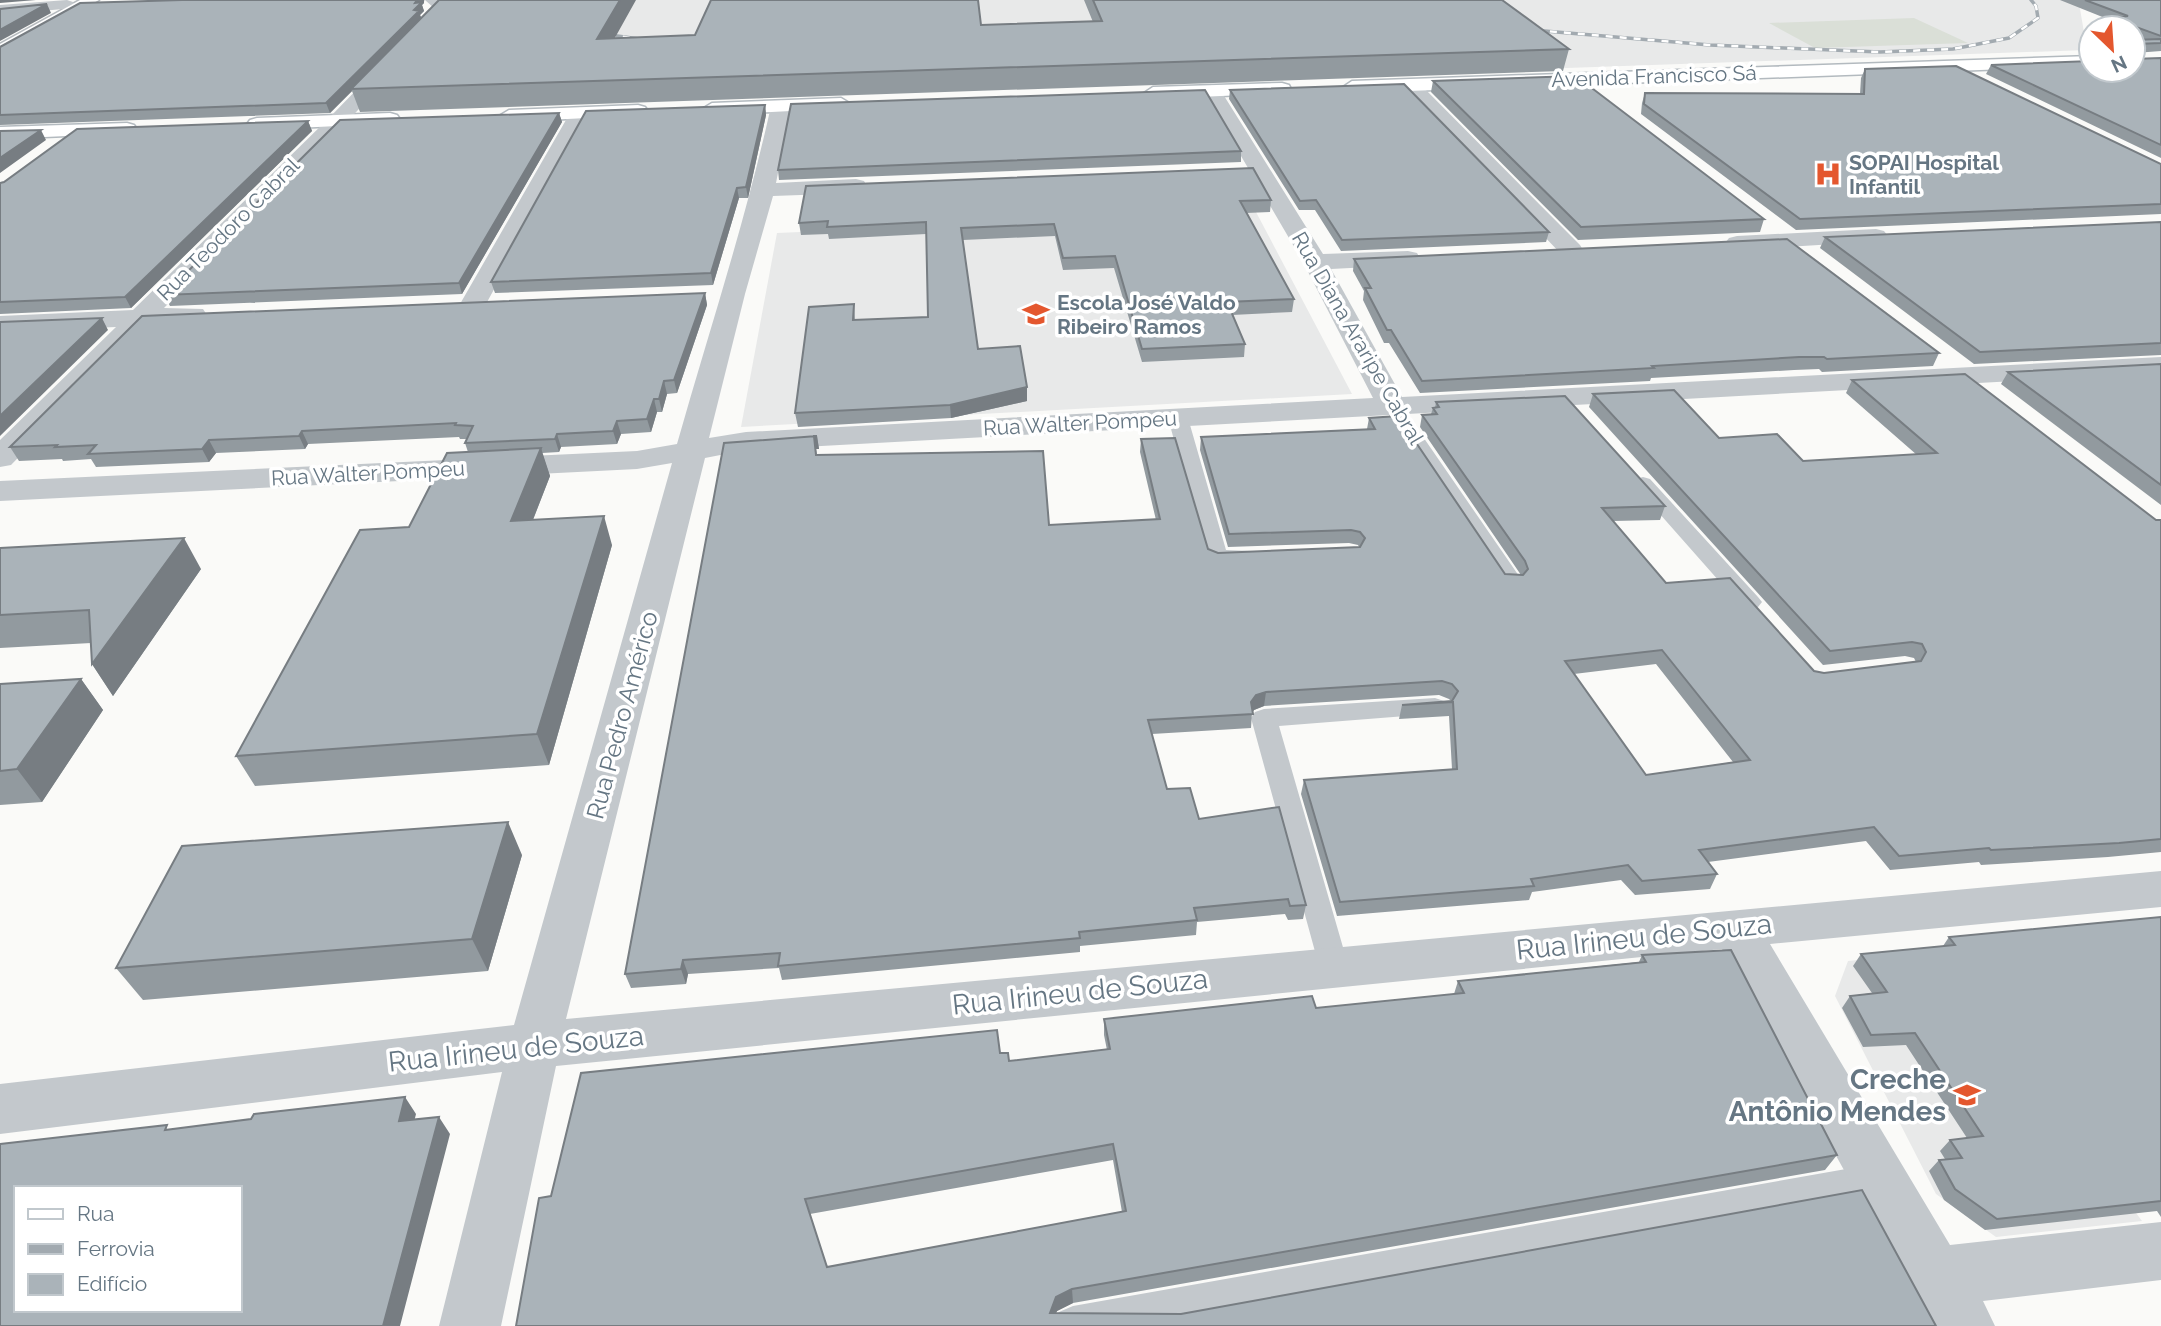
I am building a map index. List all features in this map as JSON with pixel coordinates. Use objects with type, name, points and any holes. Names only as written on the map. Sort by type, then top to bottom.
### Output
[{"type":"main road","points":[[0,51],[91,0]]},
{"type":"main road","points":[[0,41],[64,2]]},
{"type":"main road","name":"Avenida Francisco Sá","points":[[1331,88],[2077,62]]},
{"type":"main road","points":[[1129,94],[1304,89]]},
{"type":"main road","points":[[687,109],[865,103]]},
{"type":"main road","points":[[485,116],[660,110]]},
{"type":"main road","points":[[241,125],[404,119]]},
{"type":"main road","points":[[0,133],[145,128]]},
{"type":"street","name":"Rua Teodoro Cabral","points":[[0,457],[337,121],[443,10],[441,5],[432,1]]},
{"type":"street","points":[[0,10],[64,2]]},
{"type":"street","points":[[1953,66],[1989,84]]},
{"type":"street","points":[[1579,79],[1603,97]]},
{"type":"street","points":[[1410,85],[1571,250]]},
{"type":"street","name":"Rua Diana Araripe Cabral","points":[[1212,92],[1315,262],[1392,406]]},
{"type":"street","name":"Rua Pedro Américo","points":[[470,1326],[534,1045],[692,450],[718,295],[764,190],[781,106]]},
{"type":"street","points":[[473,304],[580,113]]},
{"type":"street","points":[[44,154],[77,130]]},
{"type":"street","points":[[1231,171],[1258,170]]},
{"type":"street","points":[[764,190],[874,186]]},
{"type":"street","points":[[1776,232],[1821,266]]},
{"type":"street","points":[[1715,244],[1776,232],[1905,235]]},
{"type":"street","points":[[1544,251],[1597,249]]},
{"type":"street","points":[[1315,262],[1436,256]]},
{"type":"street","points":[[446,306],[501,303]]},
{"type":"street","points":[[0,324],[223,314]]},
{"type":"street","points":[[1932,349],[1998,399]]},
{"type":"street","name":"Rua Walter Pompeu","points":[[0,491],[637,460],[746,441],[1392,406],[1575,407],[1965,374],[2161,365]]},
{"type":"street","name":"Rua Irineu de Souza","points":[[0,1109],[534,1045],[1735,928],[2161,890]]},
{"type":"street","points":[[1735,928],[1964,1326]]},
{"type":"street","points":[[1936,1276],[2161,1251]]},
{"type":"lane","name":"Rua Diana Araripe Cabral","points":[[1392,406],[1511,580]]},
{"type":"lane","points":[[1178,418],[1217,557],[1270,555]]},
{"type":"lane","points":[[1631,469],[1760,615]]},
{"type":"lane","points":[[1333,968],[1264,718],[1439,707]]},
{"type":"lane","points":[[1073,1326],[1880,1180]]},
{"type":"shaded area","points":[[446,0],[2072,0],[2079,3],[2081,14],[2077,14],[2077,50],[668,99],[616,41]]},
{"type":"shaded area","points":[[1914,18],[1968,43],[1815,48],[1769,23]]},
{"type":"shaded area","name":"Escola José Valdo Ribeiro Ramos","points":[[1256,212],[1352,394],[741,427],[777,233]]},
{"type":"shaded area","name":"Creche Antônio Mendes","points":[[1943,952],[2142,1221],[1996,1237],[1936,1194],[1835,996],[1848,961]]},
{"type":"building","points":[[182,0],[422,2],[414,10],[419,11],[326,103],[0,115],[0,47],[80,3]]},
{"type":"building","points":[[439,0],[620,0],[597,39],[695,35],[711,0],[978,0],[981,25],[1102,21],[1093,0],[1502,0],[1569,49],[351,89]]},
{"type":"building","points":[[2085,0],[2161,0],[2161,36],[2147,31],[2147,14],[2123,14]]},
{"type":"building","points":[[47,4],[0,30],[0,9]]},
{"type":"building","points":[[2161,39],[2161,43],[2147,44],[2147,40]]},
{"type":"building","points":[[2147,58],[2161,58],[2161,145],[1991,65],[2077,62],[2077,84],[2147,84]]},
{"type":"building","points":[[1956,66],[2161,164],[2161,204],[1800,219],[1644,104],[1645,93],[1864,94],[1865,69]]},
{"type":"building","points":[[1576,76],[1764,219],[1581,227],[1433,81]]},
{"type":"building","points":[[1404,84],[1549,232],[1342,240],[1316,200],[1300,201],[1230,90]]},
{"type":"building","points":[[1205,90],[1241,151],[778,170],[791,104]]},
{"type":"building","points":[[765,105],[746,187],[737,188],[711,273],[491,282],[586,111]]},
{"type":"building","points":[[559,113],[459,283],[164,295],[340,120]]},
{"type":"building","points":[[308,121],[125,297],[0,302],[0,183],[77,129]]},
{"type":"building","points":[[41,130],[0,158],[0,131]]},
{"type":"building","points":[[1253,168],[1271,200],[1240,201],[1294,299],[1227,302],[1245,344],[1142,349],[1115,256],[1063,258],[1054,224],[961,228],[978,349],[1020,346],[1027,387],[950,405],[795,413],[809,307],[854,304],[853,320],[928,317],[926,222],[827,227],[828,221],[799,223],[806,186]]},
{"type":"building","points":[[2161,222],[2161,343],[1980,352],[1825,237]]},
{"type":"building","points":[[1787,239],[1939,353],[1827,359],[1799,357],[1422,381],[1391,330],[1387,330],[1365,288],[1371,288],[1354,259]]},
{"type":"building","points":[[705,293],[674,380],[664,381],[659,399],[654,399],[647,419],[617,421],[613,431],[557,434],[555,439],[465,443],[473,426],[455,425],[456,423],[302,431],[299,436],[209,440],[202,449],[88,454],[96,445],[10,447],[142,316]]},
{"type":"building","points":[[102,318],[0,416],[0,322]]},
{"type":"building","points":[[2161,364],[2161,485],[2008,372]]},
{"type":"building","points":[[1965,374],[2156,520],[2161,520],[2161,839],[1991,850],[1989,848],[1899,856],[1874,827],[1699,850],[1717,874],[1642,881],[1628,865],[1531,879],[1534,886],[1340,902],[1304,780],[1457,769],[1453,702],[1402,705],[1452,701],[1458,691],[1452,684],[1442,681],[1266,692],[1256,695],[1251,702],[1253,714],[1148,720],[1167,789],[1190,788],[1199,819],[1279,807],[1306,905],[1290,906],[1288,899],[1194,908],[1197,920],[1079,932],[1080,938],[778,966],[780,953],[683,960],[681,969],[625,974],[724,443],[814,436],[816,455],[1043,451],[1049,525],[1160,519],[1141,439],[1175,438],[1208,549],[1218,553],[1360,547],[1365,538],[1360,532],[1351,530],[1229,534],[1201,437],[1375,429],[1369,418],[1398,416],[1505,574],[1523,575],[1528,569],[1525,561],[1422,415],[1437,414],[1433,408],[1439,407],[1436,402],[1565,396],[1665,506],[1602,508],[1666,583],[1730,578],[1814,671],[1824,673],[1921,661],[1926,652],[1922,644],[1912,642],[1830,651],[1593,394],[1674,390],[1719,438],[1777,434],[1803,461],[1937,453],[1852,380]],"holes":[[[1662,650],[1750,760],[1646,775],[1565,661]]]},
{"type":"building","points":[[541,448],[511,521],[604,516],[537,734],[236,756],[360,530],[409,527],[447,453]]},
{"type":"building","points":[[184,538],[92,664],[89,610],[0,615],[0,548]]},
{"type":"building","points":[[81,679],[17,769],[0,771],[0,684]]},
{"type":"building","points":[[508,822],[472,939],[116,968],[182,846]]},
{"type":"building","points":[[2161,917],[2161,1201],[1997,1219],[1955,1189],[1939,1160],[1962,1158],[1950,1140],[1983,1136],[1915,1033],[1871,1035],[1850,996],[1887,992],[1861,954],[1955,945],[1949,937]]},
{"type":"building","points":[[1731,950],[1837,1155],[1072,1289],[1056,1297],[1050,1313],[1181,1314],[1862,1190],[1936,1326],[516,1326],[539,1198],[551,1196],[581,1073],[997,1030],[1000,1053],[1008,1053],[1009,1061],[1110,1049],[1104,1019],[1312,996],[1316,1008],[1464,993],[1458,981],[1646,962],[1642,955]],"holes":[[[1113,1144],[1126,1211],[827,1267],[805,1199]]]},
{"type":"building","points":[[405,1097],[399,1121],[439,1117],[383,1326],[0,1326],[0,1144],[167,1125],[165,1130],[251,1119],[254,1114]]},
{"type":"railway","points":[[1522,29],[1710,45],[1880,52],[1953,49],[2009,38],[2038,18],[2036,6],[2031,0]]},
{"type":"railway","points":[[595,33],[647,40]]},
{"type":"place","name":"SOPAI Hospital Infantil","points":[[1828,174]]},
{"type":"place","name":"Escola José Valdo Ribeiro Ramos","points":[[1036,314]]},
{"type":"place","name":"Creche Antônio Mendes","points":[[1967,1095]]}]
